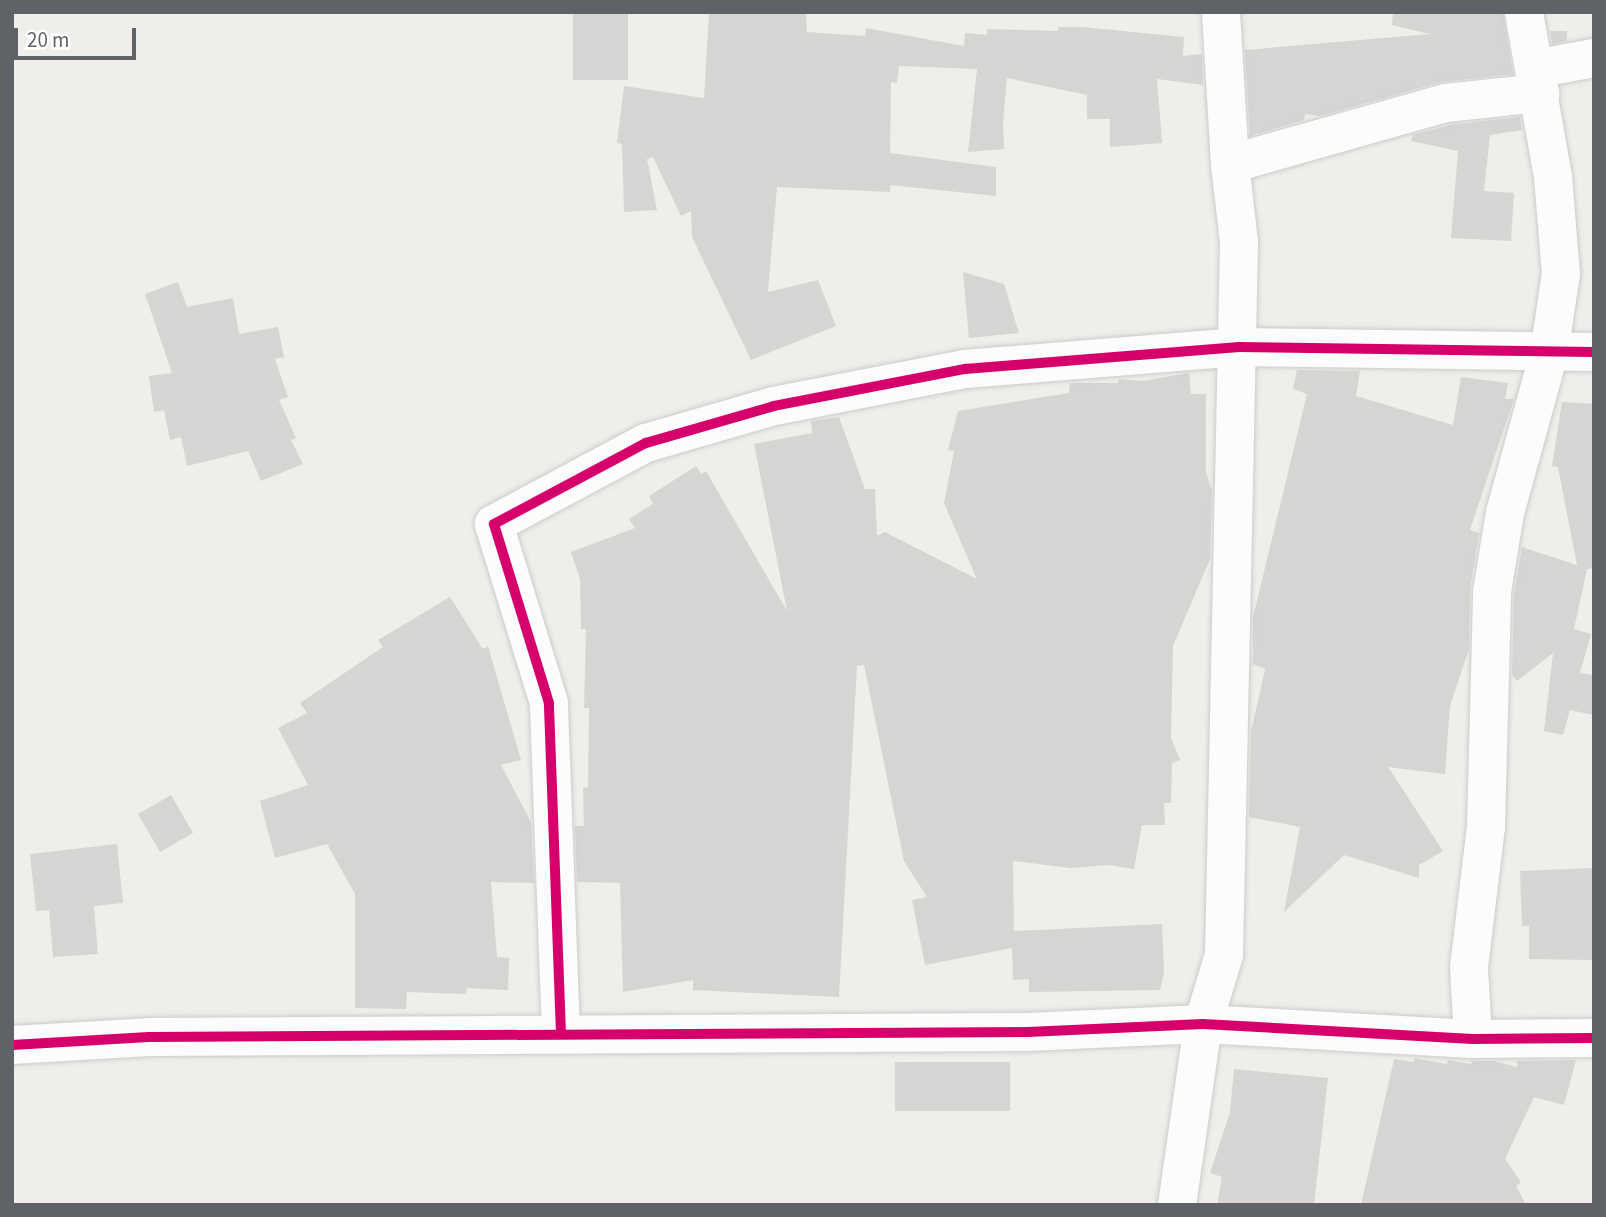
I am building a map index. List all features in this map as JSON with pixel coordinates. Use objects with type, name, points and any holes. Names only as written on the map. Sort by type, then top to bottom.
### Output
[{"type":"street","points":[[1177,1205],[1203,1024],[1224,955],[1239,347],[1239,242],[1230,164],[1221,12]]},
{"type":"street","points":[[1473,1039],[1469,967],[1486,827],[1492,592],[1505,513],[1549,354],[1561,274],[1553,177],[1524,12]]},
{"type":"street","points":[[1230,164],[1446,103],[1538,81],[1594,58]]},
{"type":"street","points":[[561,1034],[549,703],[494,524],[646,443],[774,406],[965,369],[1239,347],[1549,354],[1594,352]]},
{"type":"street","points":[[12,1045],[149,1037],[1028,1032],[1203,1024],[1473,1039],[1594,1038]]},
{"type":"building","points":[[573,12],[628,12],[628,80],[573,80]]},
{"type":"building","points":[[709,12],[806,12],[807,32],[865,36],[866,28],[964,46],[965,33],[987,35],[987,29],[1058,31],[1058,27],[1082,27],[1184,37],[1183,56],[1202,54],[1203,85],[1157,79],[1162,143],[1110,147],[1110,119],[1087,119],[1087,95],[1007,78],[1003,122],[1004,149],[968,152],[977,69],[899,66],[897,83],[891,82],[890,153],[996,167],[996,196],[890,185],[890,192],[777,187],[768,292],[818,280],[836,326],[751,360],[692,237],[691,211],[681,216],[653,157],[647,159],[657,210],[624,212],[622,144],[617,143],[624,86],[704,98]]},
{"type":"building","points":[[1393,12],[1503,12],[1513,74],[1440,82],[1320,116],[1305,114],[1304,120],[1250,136],[1245,50],[1430,34],[1392,25]]},
{"type":"building","points":[[1550,31],[1567,31],[1567,41],[1552,44]]},
{"type":"building","points":[[1520,117],[1522,130],[1490,135],[1484,191],[1514,193],[1511,241],[1451,238],[1458,151],[1411,141],[1413,135],[1450,125]]},
{"type":"building","points":[[963,272],[1004,284],[1019,333],[969,338]]},
{"type":"building","points":[[178,282],[187,307],[233,298],[239,334],[278,327],[284,357],[275,359],[288,397],[279,400],[296,438],[291,440],[303,464],[261,481],[248,451],[187,466],[181,437],[170,440],[164,410],[154,412],[149,376],[172,373],[145,294]]},
{"type":"building","points":[[1297,370],[1360,371],[1356,396],[1453,425],[1461,377],[1508,383],[1505,399],[1514,399],[1470,530],[1479,533],[1470,589],[1469,649],[1450,706],[1445,774],[1388,767],[1443,851],[1419,865],[1419,878],[1344,855],[1284,912],[1300,827],[1249,817],[1251,732],[1265,669],[1253,664],[1253,617],[1307,394],[1293,389]]},
{"type":"building","points":[[1189,373],[1191,394],[1206,394],[1206,472],[1212,491],[1210,559],[1173,646],[1171,738],[1180,760],[1172,763],[1171,803],[1164,803],[1165,825],[1142,825],[1134,869],[1108,865],[1070,868],[1013,861],[1014,931],[1162,924],[1164,973],[1160,990],[1029,992],[1029,979],[1013,980],[1012,948],[925,965],[912,900],[927,897],[904,861],[864,665],[857,666],[839,997],[693,990],[693,980],[623,992],[620,883],[577,882],[575,826],[584,826],[583,788],[588,787],[589,708],[584,708],[586,629],[581,629],[580,579],[571,552],[635,528],[629,519],[653,504],[649,496],[696,466],[701,474],[706,471],[787,611],[754,444],[812,433],[811,421],[839,417],[865,489],[875,489],[877,536],[885,532],[977,579],[944,503],[954,451],[948,450],[958,411],[1069,393],[1070,383],[1118,383],[1119,379],[1142,381]]},
{"type":"building","points":[[1562,402],[1594,404],[1594,568],[1587,569],[1574,629],[1591,634],[1580,673],[1594,675],[1594,715],[1570,710],[1563,735],[1544,731],[1553,653],[1517,681],[1512,675],[1514,594],[1522,547],[1577,565],[1558,467],[1552,466]]},
{"type":"building","points":[[450,597],[483,649],[488,646],[521,760],[501,765],[531,822],[534,883],[491,882],[497,957],[509,958],[508,990],[467,988],[466,994],[407,992],[406,1009],[355,1008],[355,894],[327,844],[275,858],[260,801],[308,785],[278,728],[307,713],[300,703],[383,647],[378,640]]},
{"type":"building","points":[[171,795],[193,833],[160,852],[138,814]]},
{"type":"building","points":[[117,844],[123,903],[94,906],[98,954],[53,957],[49,910],[36,911],[30,854]]},
{"type":"building","points":[[1594,868],[1594,960],[1529,959],[1529,926],[1522,926],[1520,871]]},
{"type":"building","points":[[1414,1058],[1447,1064],[1448,1060],[1471,1064],[1472,1061],[1494,1061],[1517,1067],[1517,1061],[1576,1060],[1564,1105],[1534,1097],[1505,1159],[1521,1182],[1516,1186],[1526,1205],[1361,1205],[1394,1059],[1414,1062]]},
{"type":"building","points":[[895,1062],[1010,1062],[1010,1111],[895,1111]]},
{"type":"building","points":[[1234,1069],[1328,1078],[1314,1205],[1217,1205],[1222,1177],[1210,1173],[1230,1112]]},
{"type":"cycle path","points":[[561,1034],[549,703],[494,524],[646,443],[774,406],[965,369],[1239,347],[1594,352]]},
{"type":"cycle path","points":[[12,1045],[149,1037],[1028,1032],[1203,1024],[1473,1039],[1594,1038]]}]
